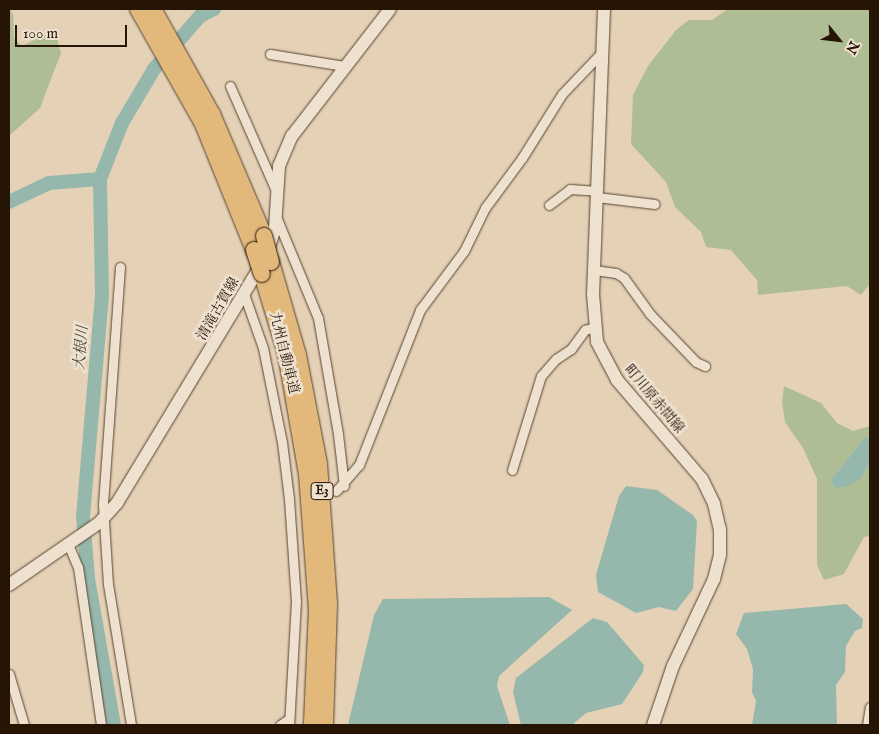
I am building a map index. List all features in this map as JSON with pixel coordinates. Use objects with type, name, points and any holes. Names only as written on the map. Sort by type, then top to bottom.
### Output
[{"type":"highway","name":"九州自動車道","points":[[138,9],[154,18],[238,171],[264,236],[267,268],[286,354],[307,474],[317,609],[312,725]]},
{"type":"highway","name":"九州自動車道","points":[[181,69],[226,176],[254,250],[267,268],[298,355],[319,464],[329,604],[325,725]]},
{"type":"main road","name":"清滝古賀線","points":[[9,586],[102,520],[117,503],[268,252],[276,216],[279,166],[292,136],[344,66],[390,9]]},
{"type":"main road","name":"町川原赤間線","points":[[604,9],[594,270],[594,327],[603,357],[617,380],[702,479],[714,504],[720,529],[720,555],[714,579],[673,666],[653,725]]},
{"type":"street","points":[[276,216],[318,318],[337,424],[340,488],[354,475],[369,443],[420,310],[464,252],[485,208],[522,158],[562,94],[603,51]]},
{"type":"street","points":[[270,54],[344,66]]},
{"type":"street","points":[[230,86],[276,191]]},
{"type":"street","points":[[549,205],[570,189],[655,204]]},
{"type":"street","points":[[120,268],[116,357],[102,520],[108,584],[129,702],[131,725]]},
{"type":"street","points":[[594,270],[616,273],[624,278],[650,314],[696,362],[705,366]]},
{"type":"street","points":[[244,294],[262,348],[282,442],[289,499],[296,601],[289,722],[280,725]]},
{"type":"street","points":[[512,470],[541,376],[556,359],[571,349],[585,330],[594,327]]},
{"type":"street","points":[[289,499],[301,497]]},
{"type":"street","points":[[68,544],[78,567],[101,725]]},
{"type":"street","points":[[9,679],[24,725]]},
{"type":"street","points":[[867,725],[870,707]]},
{"type":"green space","points":[[9,9],[13,14],[14,38],[22,46],[44,35],[57,39],[61,53],[40,108],[9,136]]},
{"type":"green space","points":[[728,9],[870,9],[870,284],[861,295],[847,286],[758,295],[757,280],[731,250],[706,247],[701,232],[675,207],[666,182],[631,144],[633,95],[648,66],[676,30],[689,20],[712,20]]},
{"type":"green space","points":[[784,386],[821,403],[837,423],[853,431],[870,426],[870,438],[865,437],[831,480],[861,478],[870,463],[870,536],[864,537],[844,574],[824,580],[817,565],[817,479],[803,448],[785,422],[782,403]]},
{"type":"water","points":[[865,437],[870,438],[870,463],[861,478],[848,486],[835,488],[831,480]]},
{"type":"water","points":[[626,486],[657,490],[693,515],[697,521],[693,589],[676,611],[659,607],[636,613],[598,592],[596,575],[619,496]]},
{"type":"water","points":[[549,597],[572,610],[499,676],[497,686],[510,725],[348,725],[374,615],[383,599]]},
{"type":"water","points":[[846,604],[863,619],[862,628],[855,631],[846,646],[845,672],[836,685],[837,725],[752,725],[756,701],[752,692],[753,669],[747,649],[736,634],[744,613]]},
{"type":"water","points":[[593,618],[607,622],[644,665],[643,672],[622,704],[586,713],[572,725],[521,725],[513,692],[516,678]]},
{"type":"waterway","name":"大根川","points":[[114,725],[88,579],[83,517],[102,296],[100,179],[122,123],[154,69],[200,16],[214,9]]},
{"type":"waterway","points":[[9,202],[49,183],[100,179]]}]
